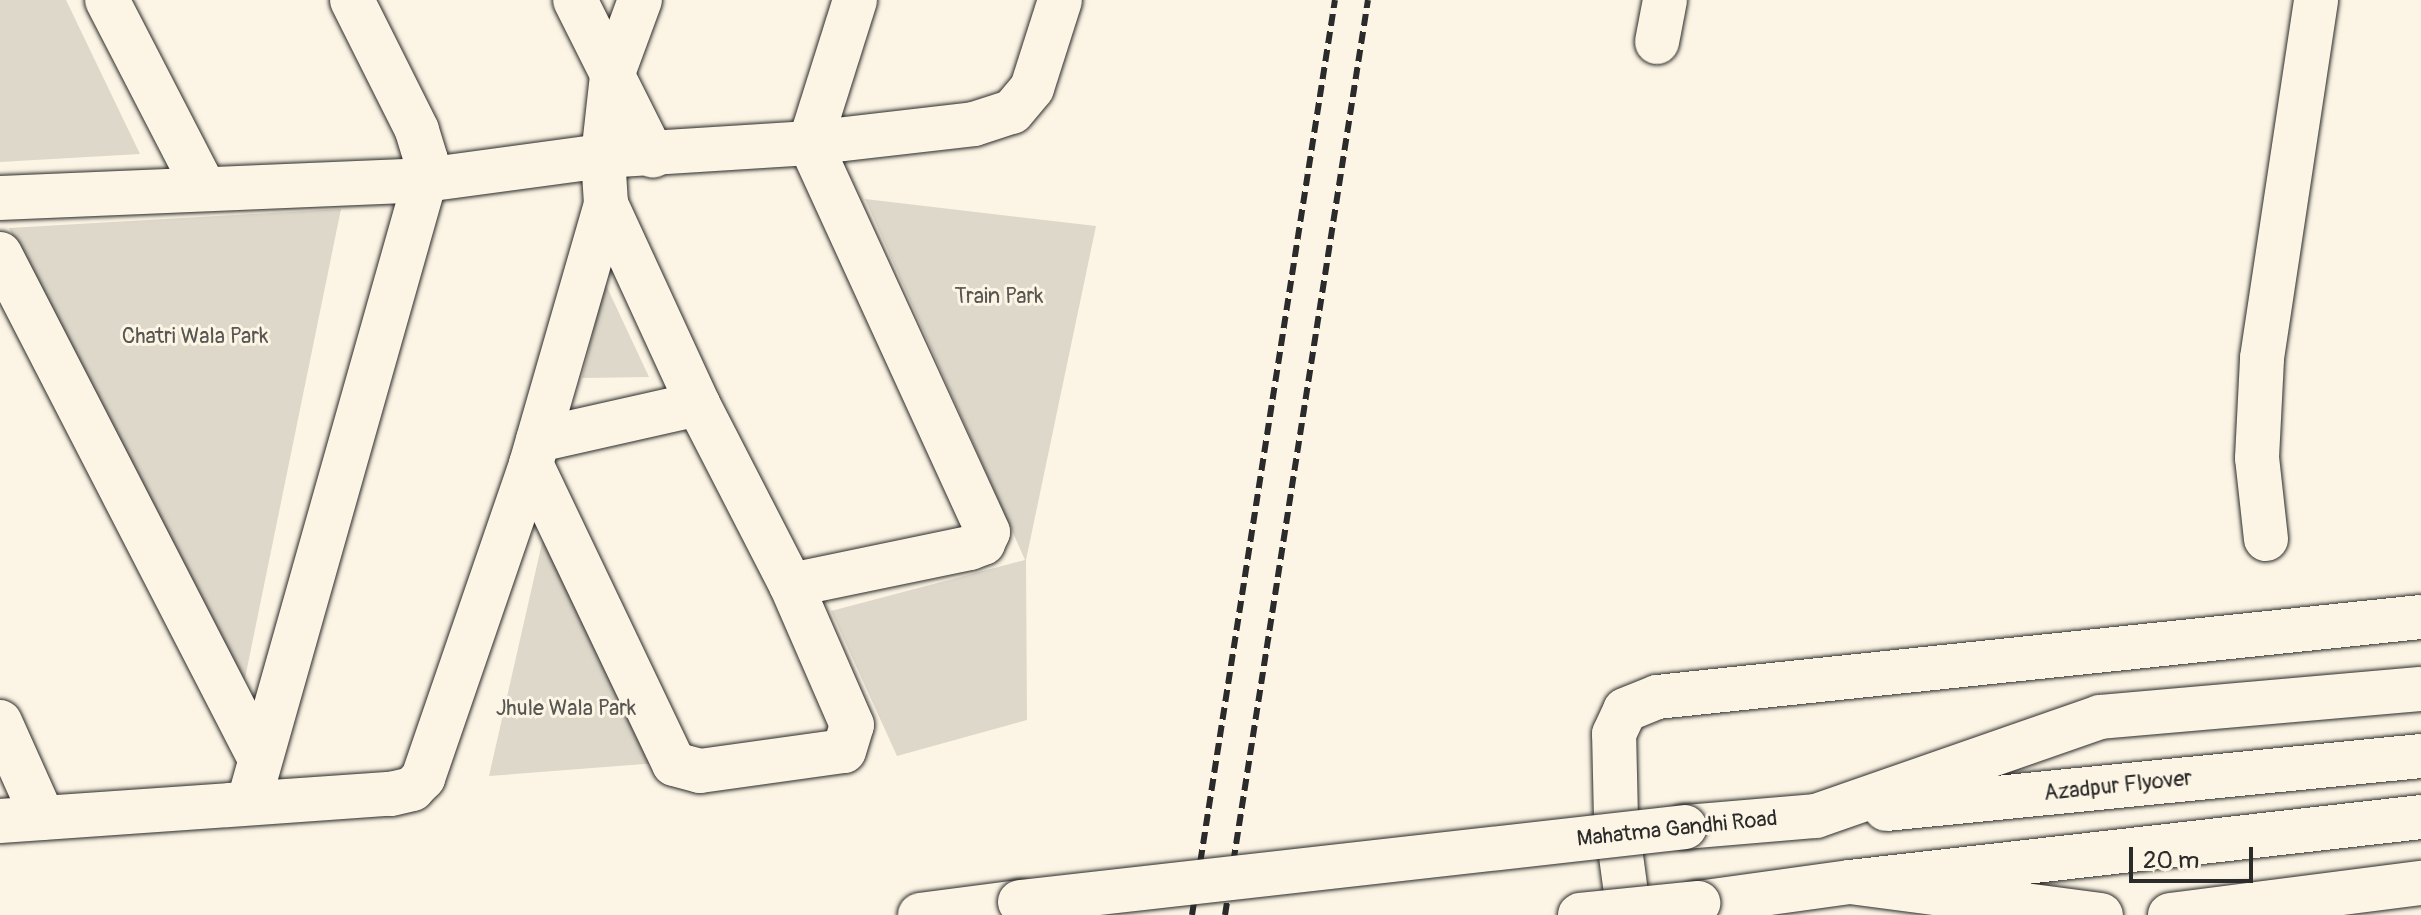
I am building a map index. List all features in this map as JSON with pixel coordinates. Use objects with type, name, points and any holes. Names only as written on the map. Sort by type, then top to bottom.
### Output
[{"type":"street","points":[[107,0],[203,186]]},
{"type":"street","points":[[249,801],[425,180],[426,160],[417,130],[352,0]]},
{"type":"street","points":[[575,0],[653,156]]},
{"type":"street","points":[[0,821],[249,801],[391,794],[412,789],[423,778],[535,452],[606,204],[603,156],[612,76],[640,0]]},
{"type":"street","points":[[791,585],[970,548],[983,543],[988,532],[810,143],[855,0]]},
{"type":"street","points":[[0,198],[203,186],[425,180],[603,156],[653,156],[810,143],[974,124],[1012,112],[1032,88],[1060,0]]},
{"type":"street","points":[[1657,42],[1665,0]]},
{"type":"street","points":[[2266,539],[2257,458],[2262,358],[2316,0]]},
{"type":"street","points":[[535,452],[674,764],[684,770],[833,755],[844,751],[852,739],[852,725],[791,585],[698,404],[606,204]]},
{"type":"street","points":[[0,254],[260,759]]},
{"type":"street","points":[[535,452],[698,404]]},
{"type":"street","points":[[1629,915],[1616,819],[1614,734],[1625,710],[1657,697],[2421,617]]},
{"type":"street","name":"Mahatma Gandhi Road","points":[[920,915],[1685,827],[1816,816],[2100,717],[2421,689]]},
{"type":"street","points":[[0,722],[43,818]]},
{"type":"street","name":"Azadpur Flyover","points":[[1816,816],[2421,756]]},
{"type":"street","points":[[1580,915],[2421,817]]},
{"type":"street","points":[[1850,882],[2101,915]]},
{"type":"street","points":[[2170,915],[2421,883]]},
{"type":"green space","points":[[0,0],[66,0],[140,154],[0,162]]},
{"type":"green space","name":"Train Park","points":[[865,199],[1096,226],[1026,560],[1027,720],[897,756],[831,611],[1025,560]]},
{"type":"green space","name":"Chatri Wala Park","points":[[341,209],[242,693],[9,228]]},
{"type":"green space","points":[[605,283],[649,377],[582,378]]},
{"type":"green space","name":"Jhule Wala Park","points":[[547,521],[657,763],[489,776]]},
{"type":"railway","points":[[1192,915],[1335,0]]},
{"type":"railway","points":[[1225,915],[1368,0]]}]
